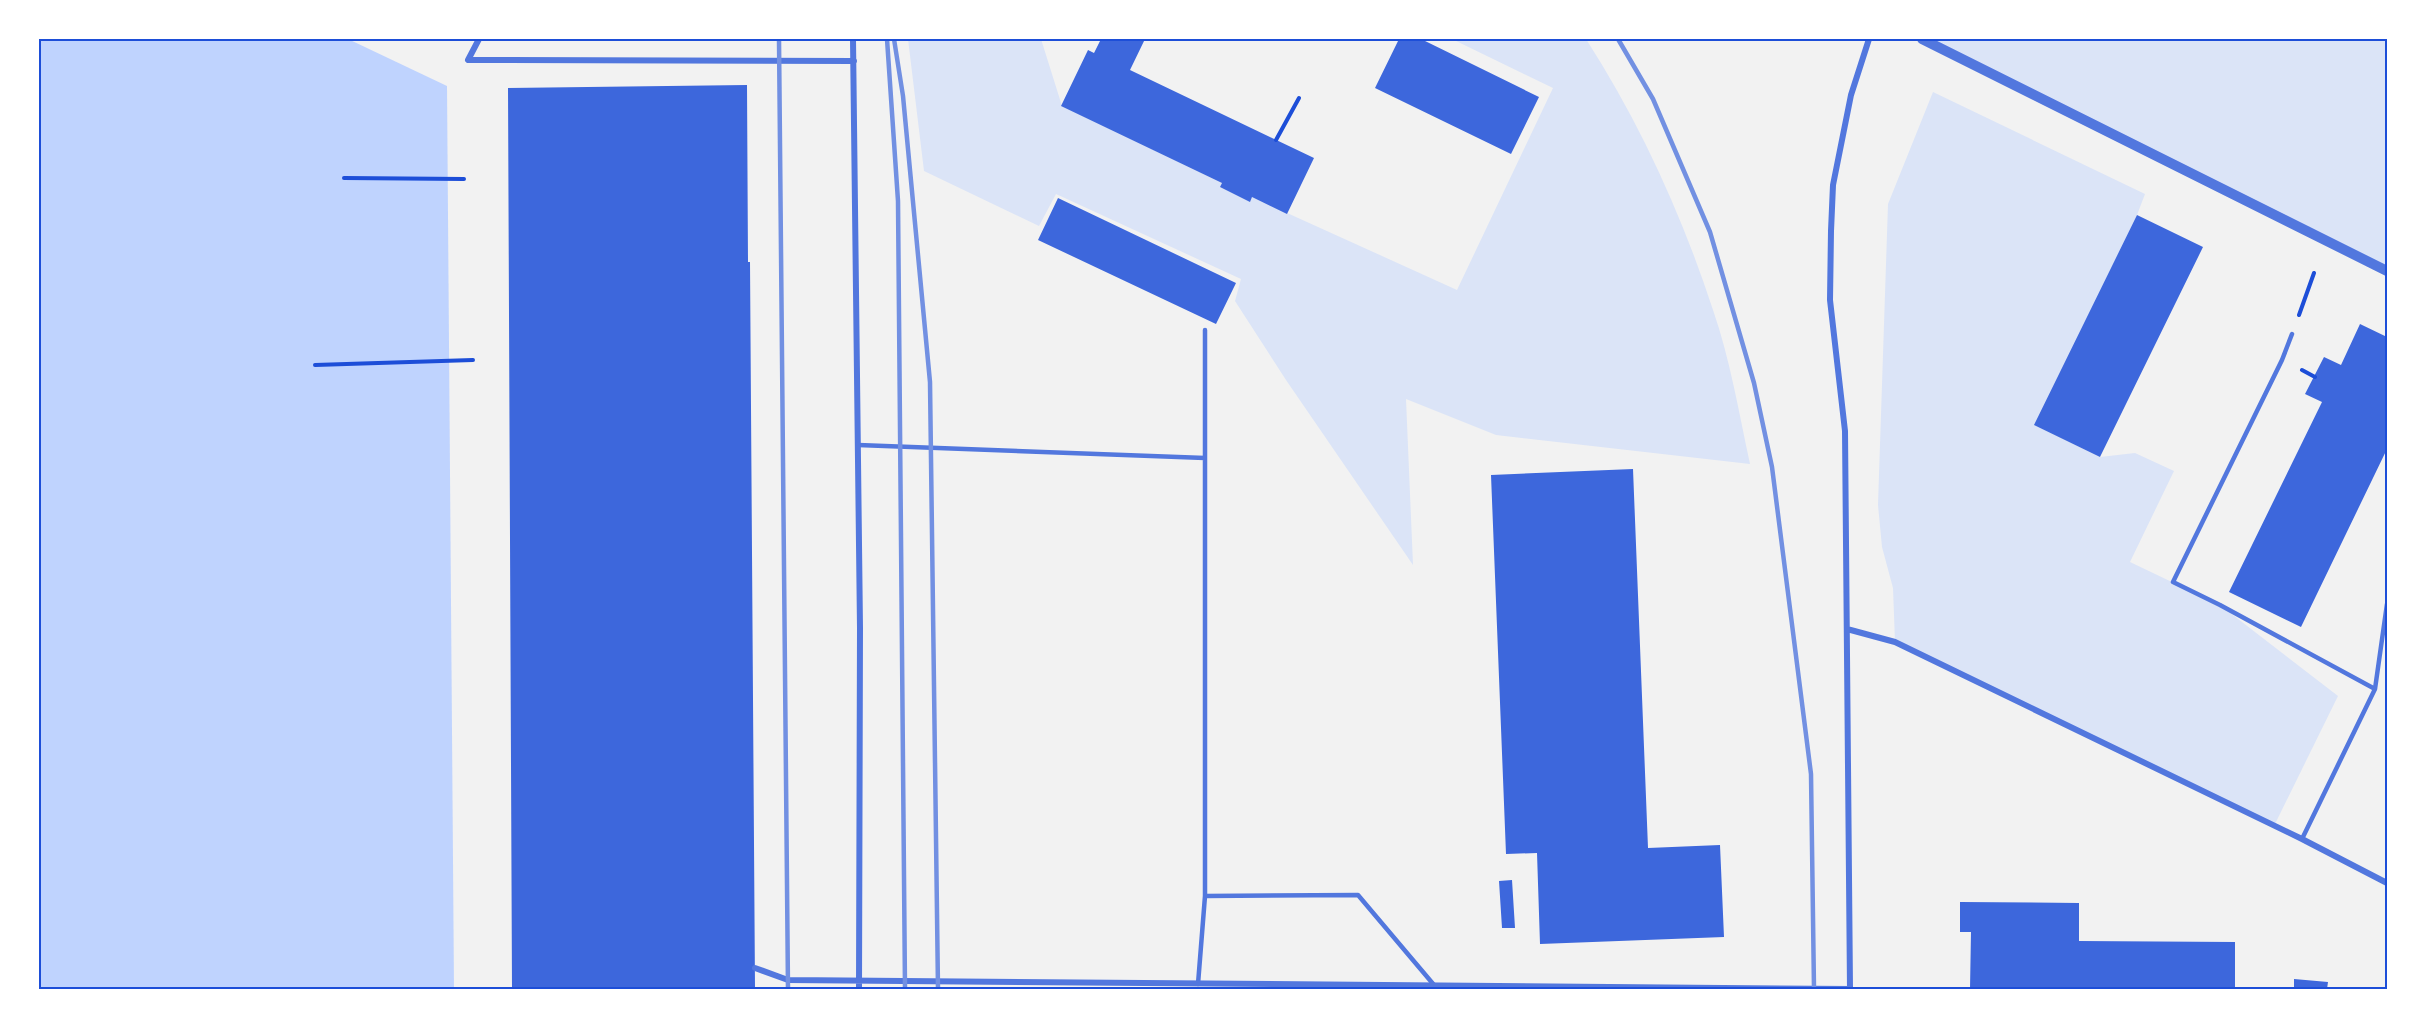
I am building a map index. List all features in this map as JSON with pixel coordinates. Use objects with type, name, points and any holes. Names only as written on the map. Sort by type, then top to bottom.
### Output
[{"type":"street","points":[[479,39],[468,60],[854,61]]},
{"type":"street","points":[[853,39],[858,445],[859,989]]},
{"type":"street","points":[[755,968],[788,980],[1850,989],[1845,431],[1830,300],[1831,231],[1835,174],[1851,95],[1869,39]]},
{"type":"street","points":[[1923,39],[2387,272]]},
{"type":"street","points":[[1847,629],[1895,642],[2302,839],[2387,883]]},
{"type":"lane","points":[[1198,984],[1205,897],[1205,330]]},
{"type":"lane","points":[[2292,334],[2282,360],[2173,582],[2375,689]]},
{"type":"lane","points":[[858,445],[1205,458]]},
{"type":"lane","points":[[2302,839],[2375,689],[2387,603]]},
{"type":"lane","points":[[1205,897],[1358,895],[1434,985]]},
{"type":"path","points":[[1276,140],[1299,98]]},
{"type":"path","points":[[344,178],[464,179]]},
{"type":"path","points":[[2292,334],[2314,273]]},
{"type":"path","points":[[315,365],[473,360]]},
{"type":"shaded area","points":[[908,39],[1041,39],[1062,106],[1222,183],[1220,187],[1249,201],[1252,197],[1457,290],[1553,88],[1452,39],[1586,39],[1642,137],[1688,239],[1724,348],[1750,464],[1496,435],[1406,399],[1413,565],[1286,380],[1235,301],[1241,279],[1056,194],[1039,226],[924,171]]},
{"type":"shaded area","points":[[1922,39],[2387,39],[2387,271]]},
{"type":"shaded area","points":[[1933,92],[2145,194],[2137,215],[2035,425],[2100,457],[2135,453],[2174,471],[2130,562],[2220,605],[2338,696],[2274,826],[1895,642],[1893,588],[1882,547],[1878,505],[1888,204]]},
{"type":"water","points":[[39,39],[348,39],[447,86],[454,989],[39,989]]},
{"type":"building","points":[[1101,39],[1145,39],[1130,70],[1314,158],[1287,214],[1252,197],[1250,202],[1220,187],[1222,183],[1061,106],[1088,50],[1094,53]]},
{"type":"building","points":[[1399,39],[1421,39],[1539,97],[1511,154],[1375,88]]},
{"type":"building","points":[[747,85],[755,989],[512,989],[508,88]]},
{"type":"building","points":[[1058,198],[1236,283],[1216,324],[1038,240]]},
{"type":"building","points":[[2137,215],[2203,247],[2100,457],[2034,425]]},
{"type":"building","points":[[2360,324],[2387,337],[2387,449],[2301,627],[2229,592],[2322,402],[2305,394],[2324,357],[2341,365]]},
{"type":"building","points":[[1633,469],[1648,848],[1720,845],[1724,937],[1540,944],[1537,853],[1506,854],[1491,475]]},
{"type":"building","points":[[1512,880],[1515,928],[1502,928],[1499,881]]},
{"type":"building","points":[[1960,902],[2079,903],[2079,941],[2235,942],[2235,989],[1970,989],[1971,932],[1960,932]]},
{"type":"building","points":[[2294,979],[2328,982],[2327,989],[2294,989]]},
{"type":"railway","points":[[779,39],[788,989]]},
{"type":"railway","points":[[887,39],[898,201],[905,989]]},
{"type":"railway","points":[[894,39],[903,96],[930,382],[938,989]]},
{"type":"railway","points":[[1618,39],[1653,99],[1710,232],[1754,383],[1772,467],[1811,774],[1814,989]]}]
